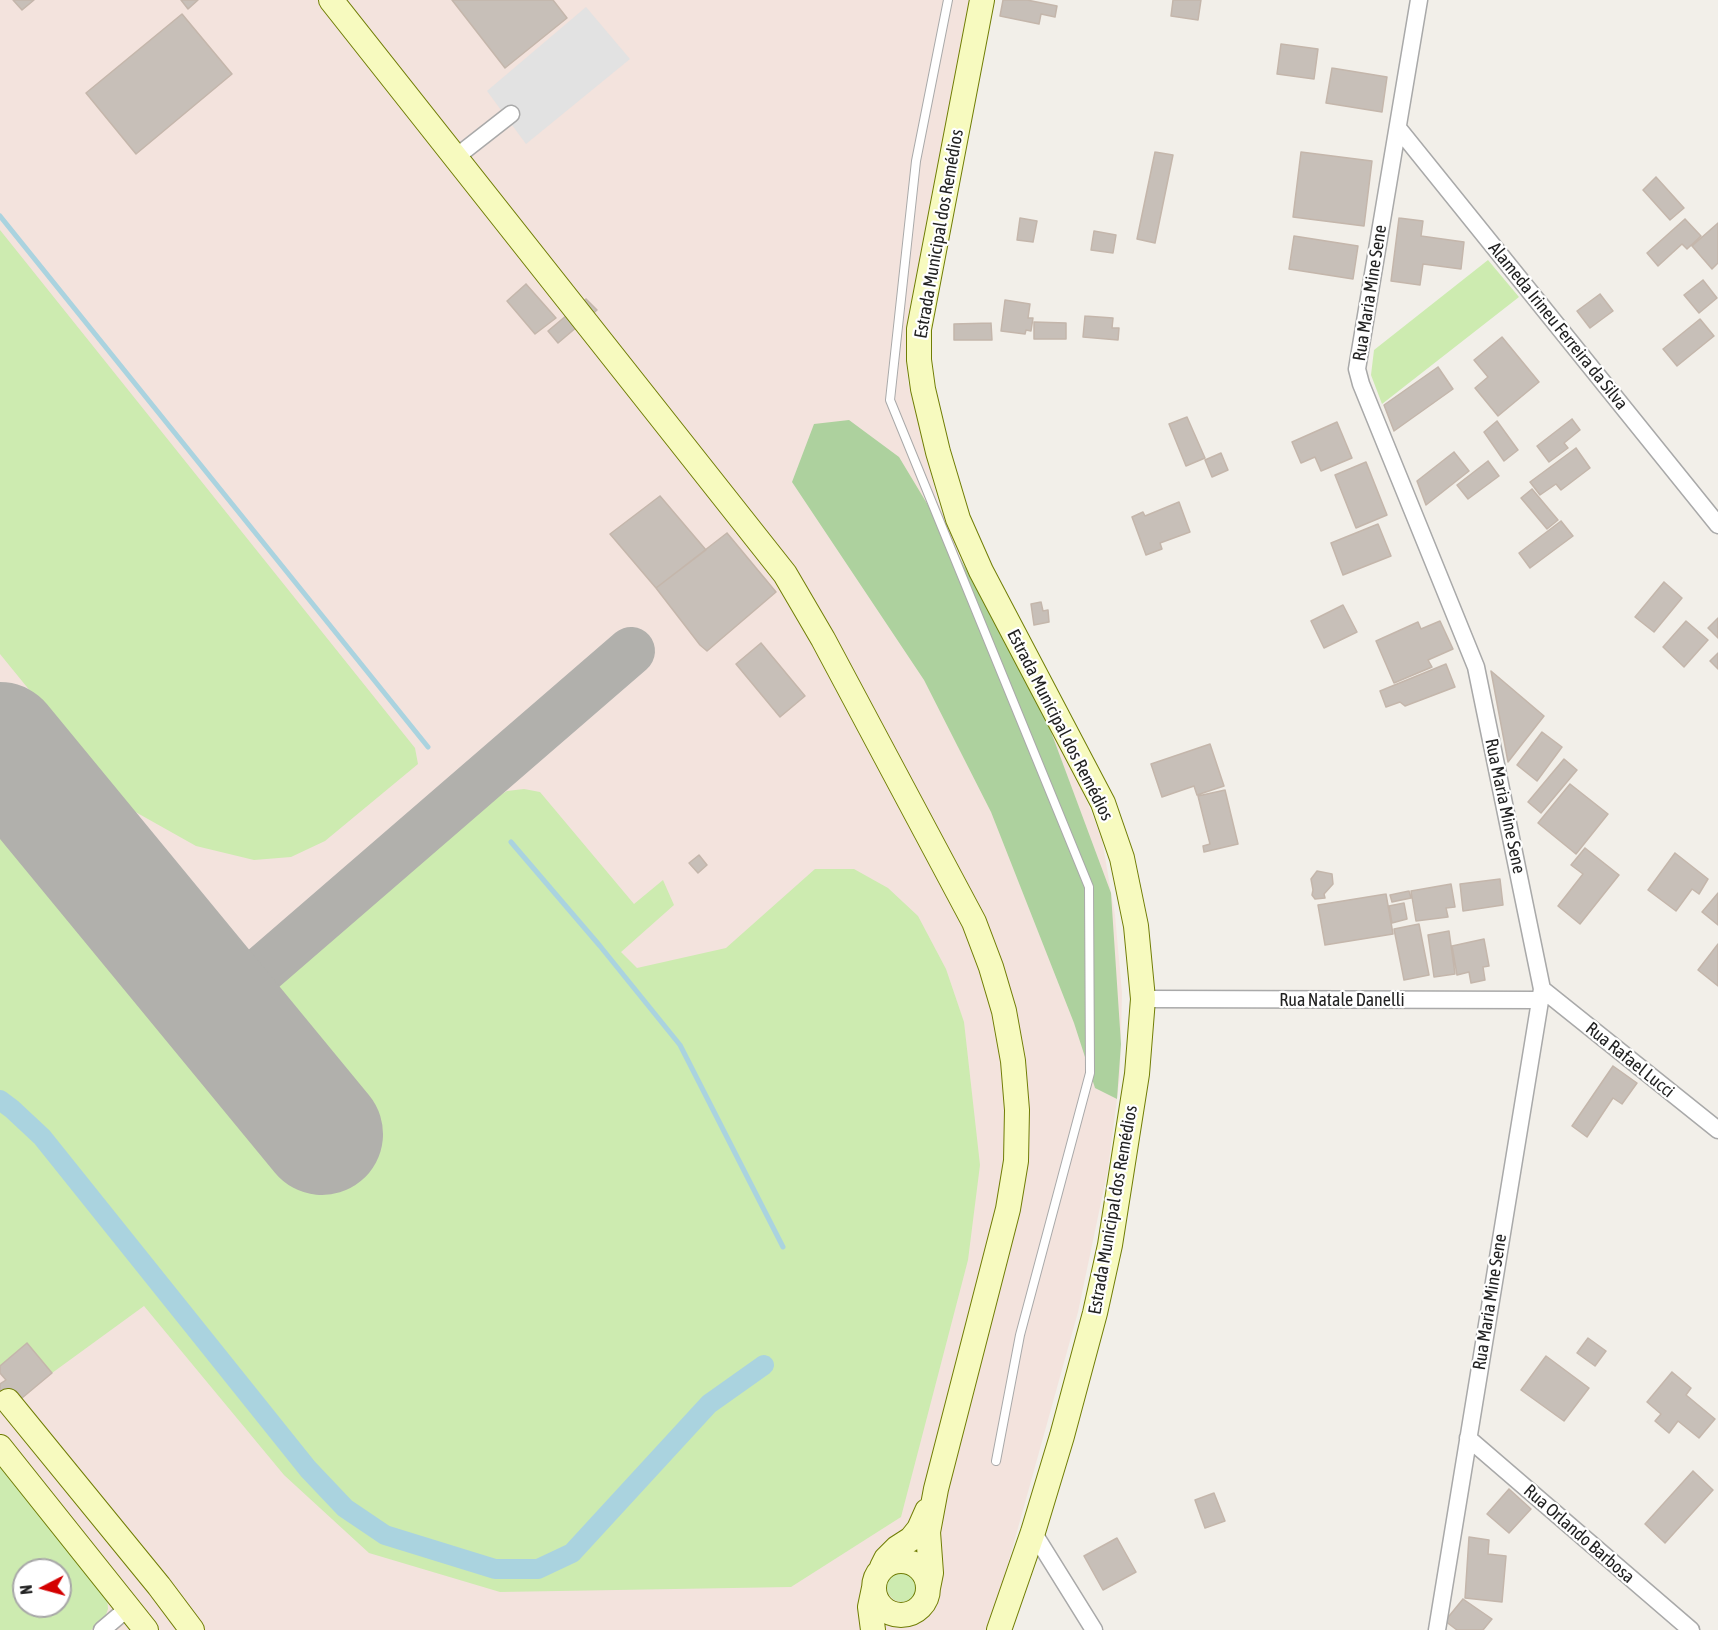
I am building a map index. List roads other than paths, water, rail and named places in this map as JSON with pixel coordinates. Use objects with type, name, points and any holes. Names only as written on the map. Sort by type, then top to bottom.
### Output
[{"type":"street","points":[[331,0],[785,574],[823,639],[948,870],[974,922],[987,956],[1004,1011],[1013,1062],[1017,1110],[1016,1161],[1008,1209],[936,1489],[928,1532],[931,1573],[918,1616],[913,1624],[904,1630]]},
{"type":"street","name":"Estrada Municipal dos Remédios","points":[[982,0],[919,329],[919,360],[923,388],[938,452],[958,519],[981,572],[1103,803],[1124,869],[1136,927],[1143,999],[1137,1074],[1110,1245],[1092,1324],[1033,1532],[999,1630]]},
{"type":"street","name":"Rua Maria Mine Sene","points":[[1419,0],[1357,369],[1361,384],[1476,667],[1541,995],[1437,1630]]},
{"type":"street","points":[[456,157],[511,114]]},
{"type":"street","name":"Alameda Irineu Ferreira da Silva","points":[[1398,128],[1718,525]]},
{"type":"street","name":"Rua Natale Danelli","points":[[1143,999],[1541,995]]},
{"type":"street","name":"Rua Rafael Lucci","points":[[1541,995],[1718,1130]]},
{"type":"street","points":[[8,1401],[159,1586],[192,1630]]},
{"type":"street","name":"Rua Orlando Barbosa","points":[[1468,1438],[1691,1630]]},
{"type":"street","points":[[0,1447],[147,1630]]},
{"type":"street","points":[[873,1630],[870,1607],[877,1579],[886,1559],[919,1530],[936,1489]]},
{"type":"street","points":[[1033,1532],[1094,1630]]},
{"type":"street","points":[[908,1562],[916,1565],[927,1579],[925,1596],[916,1610],[899,1615],[883,1607],[878,1600],[875,1592],[877,1579],[883,1568],[891,1563],[908,1562]]},
{"type":"street","points":[[128,1608],[139,1615],[152,1614],[158,1610],[163,1598],[159,1586]]},
{"type":"street","points":[[102,1630],[128,1608]]},
{"type":"lane","points":[[948,0],[915,161],[890,400],[1089,887],[1090,1073],[1020,1335],[996,1461]]},
{"type":"waterway","points":[[0,216],[428,747]]},
{"type":"waterway","points":[[511,842],[600,946],[680,1045],[783,1247]]},
{"type":"waterway","points":[[0,1100],[42,1137],[308,1469],[345,1508],[385,1535],[495,1569],[538,1569],[572,1553],[709,1404],[764,1365]]}]
